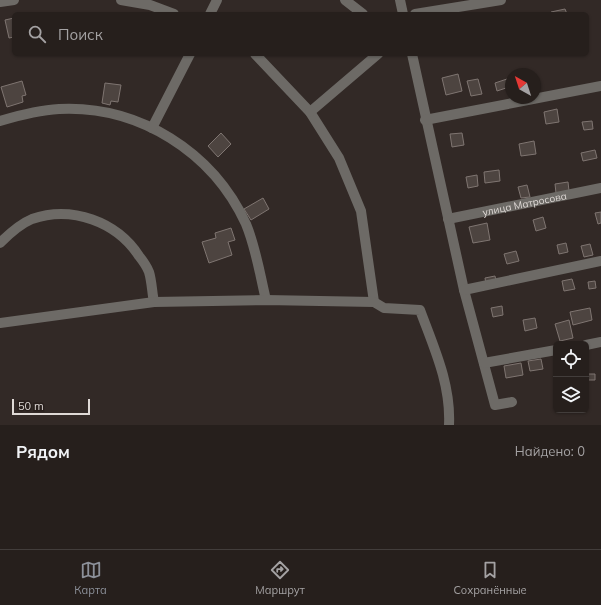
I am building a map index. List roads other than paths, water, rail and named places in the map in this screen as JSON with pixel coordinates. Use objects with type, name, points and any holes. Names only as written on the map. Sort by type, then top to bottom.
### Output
[{"type":"street","points":[[0,2],[14,0]]},
{"type":"street","points":[[122,0],[150,5],[169,12]]},
{"type":"street","points":[[211,12],[217,0]]},
{"type":"street","points":[[345,0],[360,12]]},
{"type":"street","points":[[400,0],[403,12]]},
{"type":"street","points":[[427,12],[494,1]]},
{"type":"street","points":[[152,128],[189,56]]},
{"type":"street","points":[[257,56],[310,112],[339,158],[361,211],[374,302]]},
{"type":"street","points":[[310,112],[376,56]]},
{"type":"street","points":[[412,56],[464,290],[495,405],[512,402]]},
{"type":"street","points":[[426,120],[601,86]]},
{"type":"street","points":[[0,121],[29,113],[60,109],[90,110],[120,115],[152,128],[185,147],[209,168],[231,196],[246,225],[257,256],[266,300]]},
{"type":"street","name":"улица Матросова","points":[[448,219],[601,188]]},
{"type":"street","points":[[0,242],[13,231],[32,220],[58,214],[87,217],[110,227],[132,245],[149,271],[154,302]]},
{"type":"street","points":[[464,290],[601,261]]},
{"type":"street","points":[[0,323],[154,302],[266,300],[374,302],[384,308],[420,310],[445,379],[450,407],[449,425]]},
{"type":"street","points":[[589,344],[601,342]]},
{"type":"street","points":[[484,364],[553,351]]}]
